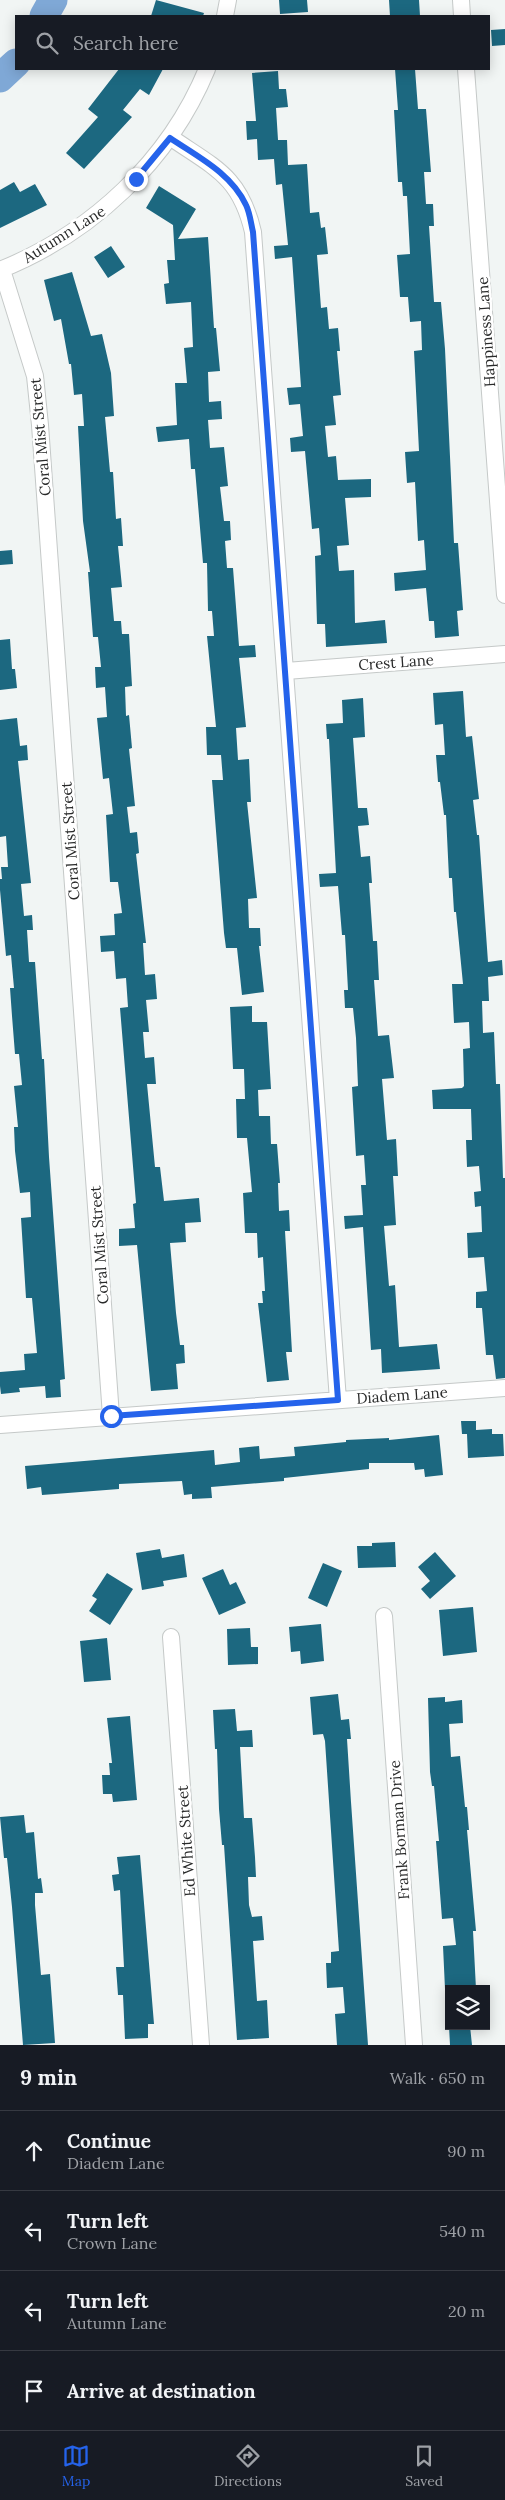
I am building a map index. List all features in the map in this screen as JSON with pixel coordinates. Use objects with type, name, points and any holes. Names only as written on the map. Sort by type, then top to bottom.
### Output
[{"type":"street","points":[[225,15],[228,0]]},
{"type":"street","points":[[461,0],[462,15]]},
{"type":"street","name":"Autumn Lane","points":[[1,270],[40,252],[108,207],[136,179],[170,138],[206,70]]},
{"type":"street","name":"Happiness Lane","points":[[466,70],[505,595]]},
{"type":"street","points":[[170,138],[216,169],[234,184],[247,207],[253,232],[338,1400]]},
{"type":"street","name":"Coral Mist Street","points":[[1,270],[35,376],[40,425],[111,1416]]},
{"type":"street","name":"Crest Lane","points":[[286,671],[505,654]]},
{"type":"street","name":"Diadem Lane","points":[[0,1425],[505,1388]]},
{"type":"street","name":"Frank Borman Drive","points":[[384,1616],[414,2045]]},
{"type":"street","name":"Ed White Street","points":[[171,1637],[201,2045]]},
{"type":"building","points":[[156,0],[204,13],[203,15],[151,15]]},
{"type":"building","points":[[279,0],[307,0],[308,12],[280,14]]},
{"type":"building","points":[[389,0],[419,0],[420,15],[390,15]]},
{"type":"building","points":[[505,29],[505,45],[492,46],[491,30]]},
{"type":"building","points":[[118,70],[162,70],[149,95],[140,89],[123,110],[132,117],[84,169],[66,153],[98,117],[88,109]]},
{"type":"building","points":[[395,70],[415,70],[418,109],[426,109],[431,172],[424,172],[426,204],[433,204],[434,226],[429,226],[434,302],[441,302],[445,349],[454,543],[458,543],[463,610],[457,611],[459,636],[435,638],[434,621],[429,621],[426,588],[395,591],[394,573],[426,570],[424,540],[418,541],[415,482],[407,483],[405,452],[419,451],[414,351],[422,350],[421,321],[410,322],[408,297],[400,297],[397,255],[410,254],[407,196],[403,196],[402,182],[398,182],[394,110],[398,110]]},
{"type":"building","points":[[278,71],[279,89],[286,89],[288,107],[276,108],[278,140],[287,140],[288,165],[307,164],[310,213],[319,212],[321,228],[325,227],[328,254],[317,255],[321,308],[327,307],[329,329],[338,328],[340,351],[337,351],[341,395],[333,396],[336,425],[325,426],[328,457],[336,456],[338,480],[371,479],[371,497],[345,498],[349,545],[337,546],[339,571],[354,570],[355,623],[385,620],[387,643],[326,647],[325,624],[317,624],[315,556],[321,555],[319,528],[312,529],[305,451],[291,452],[290,438],[303,436],[300,404],[289,405],[287,388],[301,387],[292,257],[275,259],[274,246],[288,245],[282,184],[276,185],[274,159],[258,160],[257,139],[247,140],[246,121],[256,121],[252,73]]},
{"type":"building","points":[[14,182],[20,192],[35,184],[47,205],[0,228],[0,190]]},
{"type":"building","points":[[159,186],[196,209],[178,239],[208,237],[214,328],[216,328],[220,371],[208,372],[209,402],[221,401],[222,419],[208,420],[210,448],[224,447],[228,486],[220,487],[224,521],[230,521],[231,540],[225,541],[227,568],[233,568],[239,646],[255,645],[256,657],[239,658],[246,727],[236,728],[238,760],[249,759],[251,802],[247,802],[257,898],[248,899],[249,928],[260,928],[261,946],[259,946],[264,992],[242,995],[237,948],[226,948],[224,933],[212,780],[223,780],[221,755],[207,755],[206,727],[216,727],[207,636],[214,636],[212,611],[208,611],[207,563],[203,563],[195,469],[191,469],[189,439],[158,442],[156,427],[177,425],[175,383],[187,383],[184,348],[193,347],[191,302],[166,304],[164,284],[169,283],[167,260],[175,260],[173,225],[146,208]]},
{"type":"building","points":[[111,246],[125,267],[108,278],[94,257]]},
{"type":"building","points":[[72,272],[91,336],[102,334],[111,373],[114,416],[105,417],[110,472],[113,472],[116,519],[121,518],[123,546],[118,546],[122,587],[111,588],[114,621],[121,621],[122,634],[129,634],[132,686],[125,687],[126,716],[129,715],[132,748],[129,749],[135,806],[127,807],[130,833],[137,832],[139,853],[136,854],[146,943],[143,943],[145,975],[155,974],[157,999],[146,1000],[149,1032],[143,1032],[145,1058],[154,1057],[156,1084],[147,1084],[155,1167],[160,1167],[164,1201],[199,1198],[201,1222],[185,1223],[186,1242],[170,1243],[180,1345],[184,1345],[185,1363],[176,1364],[178,1389],[151,1391],[137,1245],[119,1246],[119,1229],[135,1228],[133,1204],[136,1203],[120,1008],[128,1007],[126,978],[116,979],[114,951],[101,952],[100,936],[115,935],[114,914],[122,913],[118,882],[110,882],[106,815],[113,814],[109,778],[103,779],[97,718],[107,717],[105,687],[96,688],[95,667],[101,667],[98,637],[93,637],[88,572],[90,572],[83,521],[78,426],[84,426],[82,394],[74,395],[71,364],[69,364],[61,319],[54,321],[44,280]]},
{"type":"building","points":[[12,550],[13,564],[0,565],[0,551]]},
{"type":"building","points":[[10,639],[12,669],[15,669],[17,688],[0,690],[0,640]]},
{"type":"building","points":[[463,691],[466,737],[472,736],[479,799],[473,800],[477,835],[479,835],[488,962],[502,960],[503,975],[488,977],[489,1001],[482,1001],[483,1033],[494,1032],[496,1084],[500,1084],[503,1178],[505,1178],[505,1378],[496,1379],[493,1355],[486,1355],[482,1308],[476,1308],[476,1292],[487,1291],[484,1257],[468,1258],[467,1233],[482,1232],[481,1206],[475,1207],[474,1192],[481,1191],[479,1166],[467,1167],[466,1140],[472,1140],[471,1109],[433,1109],[432,1090],[462,1088],[464,1086],[463,1049],[470,1048],[469,1022],[454,1023],[452,984],[463,984],[456,912],[454,912],[452,878],[449,878],[446,815],[444,815],[440,782],[438,782],[436,755],[445,755],[443,724],[435,725],[433,693]]},
{"type":"building","points":[[363,698],[365,737],[353,738],[358,808],[367,808],[369,825],[358,826],[361,857],[370,856],[372,883],[369,883],[373,941],[377,941],[379,980],[374,980],[378,1036],[389,1035],[394,1078],[382,1079],[387,1140],[396,1139],[398,1176],[393,1176],[396,1225],[384,1226],[389,1286],[395,1285],[399,1347],[437,1344],[440,1369],[382,1373],[381,1349],[371,1350],[363,1227],[345,1229],[344,1216],[363,1215],[361,1185],[366,1185],[364,1155],[356,1156],[352,1087],[358,1086],[356,1038],[353,1008],[345,1008],[344,990],[348,990],[345,935],[342,935],[338,886],[320,887],[319,874],[336,873],[329,739],[327,739],[326,724],[343,723],[342,700]]},
{"type":"building","points":[[17,718],[20,746],[27,745],[28,760],[18,761],[31,883],[21,884],[24,916],[32,915],[33,930],[27,930],[29,962],[35,962],[42,1059],[44,1059],[65,1379],[60,1380],[61,1397],[46,1398],[45,1386],[19,1388],[20,1392],[1,1394],[0,1386],[0,1372],[25,1370],[24,1354],[37,1353],[32,1298],[26,1298],[21,1218],[31,1217],[30,1192],[20,1193],[15,1151],[14,1127],[18,1127],[14,1086],[22,1085],[19,1054],[15,1054],[10,988],[14,988],[11,955],[6,956],[0,890],[0,879],[2,879],[1,867],[8,867],[6,836],[0,837],[0,720]]},
{"type":"building","points":[[252,1006],[252,1022],[267,1022],[271,1089],[258,1090],[259,1116],[270,1116],[271,1144],[277,1144],[280,1183],[278,1183],[279,1211],[289,1210],[290,1231],[285,1231],[292,1352],[286,1352],[289,1380],[267,1382],[258,1303],[263,1303],[262,1291],[265,1291],[263,1257],[258,1258],[257,1233],[245,1233],[243,1193],[252,1192],[247,1138],[237,1138],[236,1099],[245,1099],[244,1069],[233,1069],[230,1007]]},
{"type":"building","points":[[461,1421],[476,1421],[476,1430],[492,1429],[492,1434],[503,1434],[504,1456],[468,1458],[467,1434],[462,1434]]},
{"type":"building","points":[[439,1435],[443,1475],[425,1477],[424,1469],[415,1470],[414,1463],[369,1463],[369,1469],[284,1478],[284,1481],[211,1487],[212,1498],[192,1499],[192,1494],[184,1495],[182,1481],[119,1484],[119,1489],[42,1495],[41,1487],[27,1489],[25,1466],[214,1450],[215,1465],[240,1462],[239,1448],[259,1446],[260,1459],[295,1456],[294,1447],[346,1442],[346,1440],[389,1438],[389,1440]]},
{"type":"building","points":[[395,1542],[396,1567],[358,1568],[357,1546],[372,1546],[372,1543]]},
{"type":"building","points":[[160,1549],[162,1558],[184,1554],[187,1577],[163,1581],[164,1586],[142,1590],[136,1553]]},
{"type":"building","points":[[435,1552],[456,1576],[430,1599],[421,1589],[430,1581],[418,1567]]},
{"type":"building","points":[[323,1563],[342,1571],[327,1607],[308,1598]]},
{"type":"building","points":[[223,1569],[230,1585],[236,1582],[246,1603],[219,1615],[202,1578]]},
{"type":"building","points":[[107,1573],[133,1589],[110,1625],[89,1611],[97,1599],[92,1596]]},
{"type":"building","points":[[473,1607],[477,1652],[443,1656],[439,1610]]},
{"type":"building","points":[[321,1624],[324,1661],[301,1664],[300,1651],[291,1652],[289,1627]]},
{"type":"building","points":[[250,1628],[251,1647],[258,1647],[258,1664],[228,1665],[227,1629]]},
{"type":"building","points":[[107,1638],[111,1680],[84,1682],[80,1641]]},
{"type":"building","points":[[338,1694],[341,1720],[349,1719],[351,1739],[347,1739],[368,2045],[337,2045],[335,2014],[345,2013],[343,1987],[327,1988],[326,1963],[331,1963],[331,1952],[339,1951],[325,1741],[323,1734],[313,1735],[310,1697]]},
{"type":"building","points":[[445,1697],[445,1702],[462,1700],[463,1723],[449,1724],[451,1757],[460,1756],[465,1807],[467,1807],[469,1830],[467,1830],[476,1931],[473,1931],[476,1985],[445,1985],[445,1989],[443,1946],[456,1945],[453,1918],[442,1919],[436,1841],[439,1841],[434,1786],[432,1786],[430,1772],[428,1698]]},
{"type":"building","points":[[235,1709],[237,1731],[252,1730],[253,1747],[240,1747],[244,1818],[252,1818],[255,1857],[256,1877],[248,1877],[249,1905],[252,1917],[262,1916],[264,1940],[253,1941],[257,2001],[267,2000],[269,2038],[237,2040],[213,1710]]},
{"type":"building","points":[[130,1716],[137,1800],[113,1802],[112,1794],[103,1794],[102,1775],[110,1775],[109,1763],[112,1763],[107,1718]]},
{"type":"building","points":[[24,1815],[26,1833],[34,1832],[38,1879],[41,1878],[43,1893],[35,1893],[35,1905],[41,1975],[50,1974],[55,2043],[23,2045],[12,1907],[7,1858],[4,1858],[0,1817]]},
{"type":"building","points":[[140,1855],[154,2024],[148,2024],[148,2038],[125,2039],[123,1995],[118,1995],[116,1967],[124,1967],[120,1890],[114,1891],[112,1875],[119,1874],[117,1857]]},
{"type":"building","points":[[449,2030],[470,2030],[472,2045],[450,2045]]},
{"type":"waterway","points":[[45,15],[53,0]]},
{"type":"waterway","points":[[0,78],[15,64]]},
{"type":"route","points":[[111,1416],[338,1400],[253,232],[247,207],[234,184],[216,169],[170,138],[136,179]]}]
